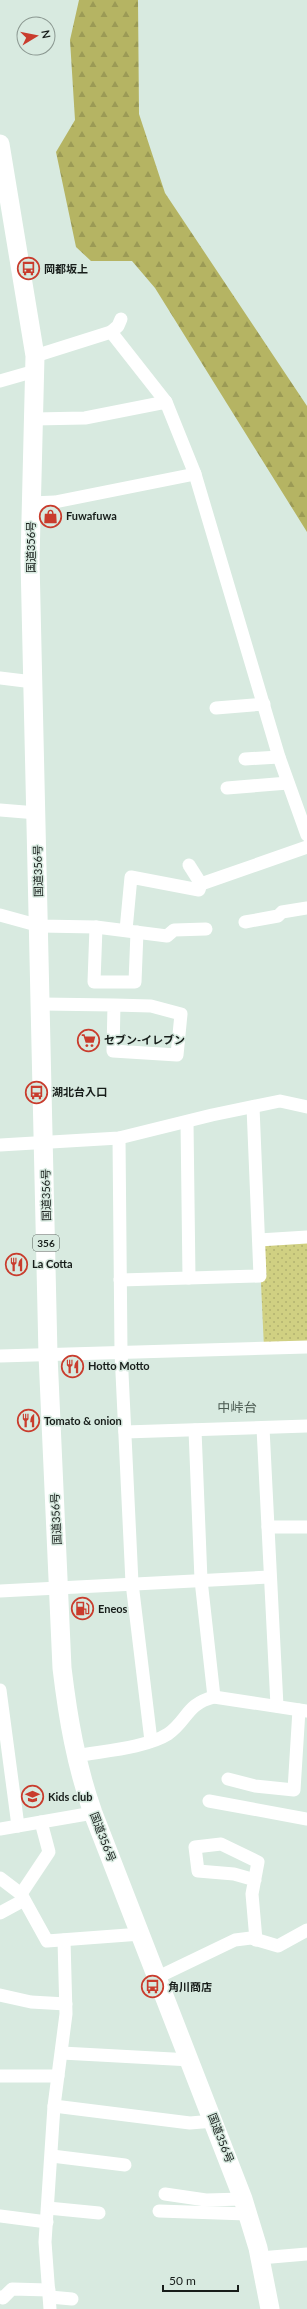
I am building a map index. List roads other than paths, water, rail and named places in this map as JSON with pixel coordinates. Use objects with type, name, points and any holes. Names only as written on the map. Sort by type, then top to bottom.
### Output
[{"type":"highway","name":"国道356号","points":[[0,144],[35,364],[31,503],[33,682],[42,1004],[48,1354],[62,1668],[68,1720],[76,1756],[93,1812],[191,2060],[245,2206],[260,2258],[270,2309]]},
{"type":"street","points":[[0,381],[35,364],[111,332],[118,326],[121,319]]},
{"type":"street","points":[[111,332],[166,402],[195,474],[288,783],[307,834]]},
{"type":"street","points":[[34,419],[85,418],[166,402]]},
{"type":"street","points":[[31,503],[55,502],[195,474]]},
{"type":"street","points":[[0,678],[33,682]]},
{"type":"street","points":[[216,708],[264,704]]},
{"type":"street","points":[[245,759],[280,757]]},
{"type":"street","points":[[227,788],[288,783]]},
{"type":"street","points":[[0,810],[37,813]]},
{"type":"street","points":[[201,884],[307,847]]},
{"type":"street","points":[[96,927],[94,982],[135,982],[131,877],[199,890],[201,884],[190,865]]},
{"type":"street","points":[[245,922],[278,916],[282,912],[307,908]]},
{"type":"street","points":[[0,915],[40,926],[96,927],[167,936],[174,930],[206,929]]},
{"type":"street","points":[[42,1004],[114,1005],[151,1006],[181,1014],[176,1055],[114,1051],[114,1005]]},
{"type":"street","points":[[0,1145],[45,1141],[61,1143],[119,1138],[280,1101],[307,1107]]},
{"type":"street","points":[[120,1280],[260,1276],[253,1107]]},
{"type":"street","points":[[187,1122],[188,1278]]},
{"type":"street","points":[[119,1138],[121,1352],[132,1583],[151,1741]]},
{"type":"street","points":[[259,1240],[307,1238]]},
{"type":"street","points":[[0,1356],[307,1347]]},
{"type":"street","points":[[125,1432],[307,1426]]},
{"type":"street","points":[[263,1428],[277,1706]]},
{"type":"street","points":[[195,1430],[201,1580],[214,1697]]},
{"type":"street","points":[[268,1527],[307,1526]]},
{"type":"street","points":[[0,1591],[270,1577]]},
{"type":"street","points":[[0,1690],[4,1758],[18,1826]]},
{"type":"street","points":[[76,1756],[151,1741],[167,1734],[176,1726],[193,1705],[202,1700],[214,1697],[303,1710],[294,1790],[255,1786],[228,1779]]},
{"type":"street","points":[[209,1801],[307,1819]]},
{"type":"street","points":[[0,1829],[93,1812]]},
{"type":"street","points":[[0,1913],[23,1897],[49,1852],[41,1822]]},
{"type":"street","points":[[255,1880],[234,1874],[198,1871],[195,1847],[221,1844],[258,1862],[255,1880],[252,1894],[256,1940]]},
{"type":"street","points":[[0,1878],[23,1897],[47,1941],[141,1934]]},
{"type":"street","points":[[158,1977],[236,1940],[256,1940],[278,1946],[307,1930]]},
{"type":"street","points":[[50,2299],[45,2242],[52,2156],[54,2106],[62,2053],[66,2004],[64,1940]]},
{"type":"street","points":[[0,1995],[31,2002],[66,2004]]},
{"type":"street","points":[[62,2053],[191,2060]]},
{"type":"street","points":[[0,2076],[58,2076]]},
{"type":"street","points":[[54,2106],[190,2123],[214,2121]]},
{"type":"street","points":[[52,2156],[124,2165]]},
{"type":"street","points":[[165,2194],[245,2206]]},
{"type":"street","points":[[159,2211],[245,2206]]},
{"type":"street","points":[[48,2208],[99,2213]]},
{"type":"street","points":[[0,2216],[47,2222]]},
{"type":"street","points":[[260,2258],[307,2254]]},
{"type":"street","points":[[0,2297],[3,2298],[12,2289],[50,2299],[72,2299]]},
{"type":"place","name":"岡都坂上","points":[[28,269]]},
{"type":"place","name":"Fuwafuwa","points":[[51,516]]},
{"type":"place","name":"セブン-イレブン","points":[[89,1040]]},
{"type":"place","name":"湖北台入口","points":[[37,1092]]},
{"type":"place","name":"La Cotta","points":[[17,1264]]},
{"type":"place","name":"Hotto Motto","points":[[72,1366]]},
{"type":"place","name":"Tomato & onion","points":[[28,1421]]},
{"type":"place","name":"Eneos","points":[[82,1609]]},
{"type":"place","name":"Kids club","points":[[32,1797]]},
{"type":"place","name":"角川商店","points":[[153,1987]]},
{"type":"district","name":"中峠台","points":[[237,1407]]}]
